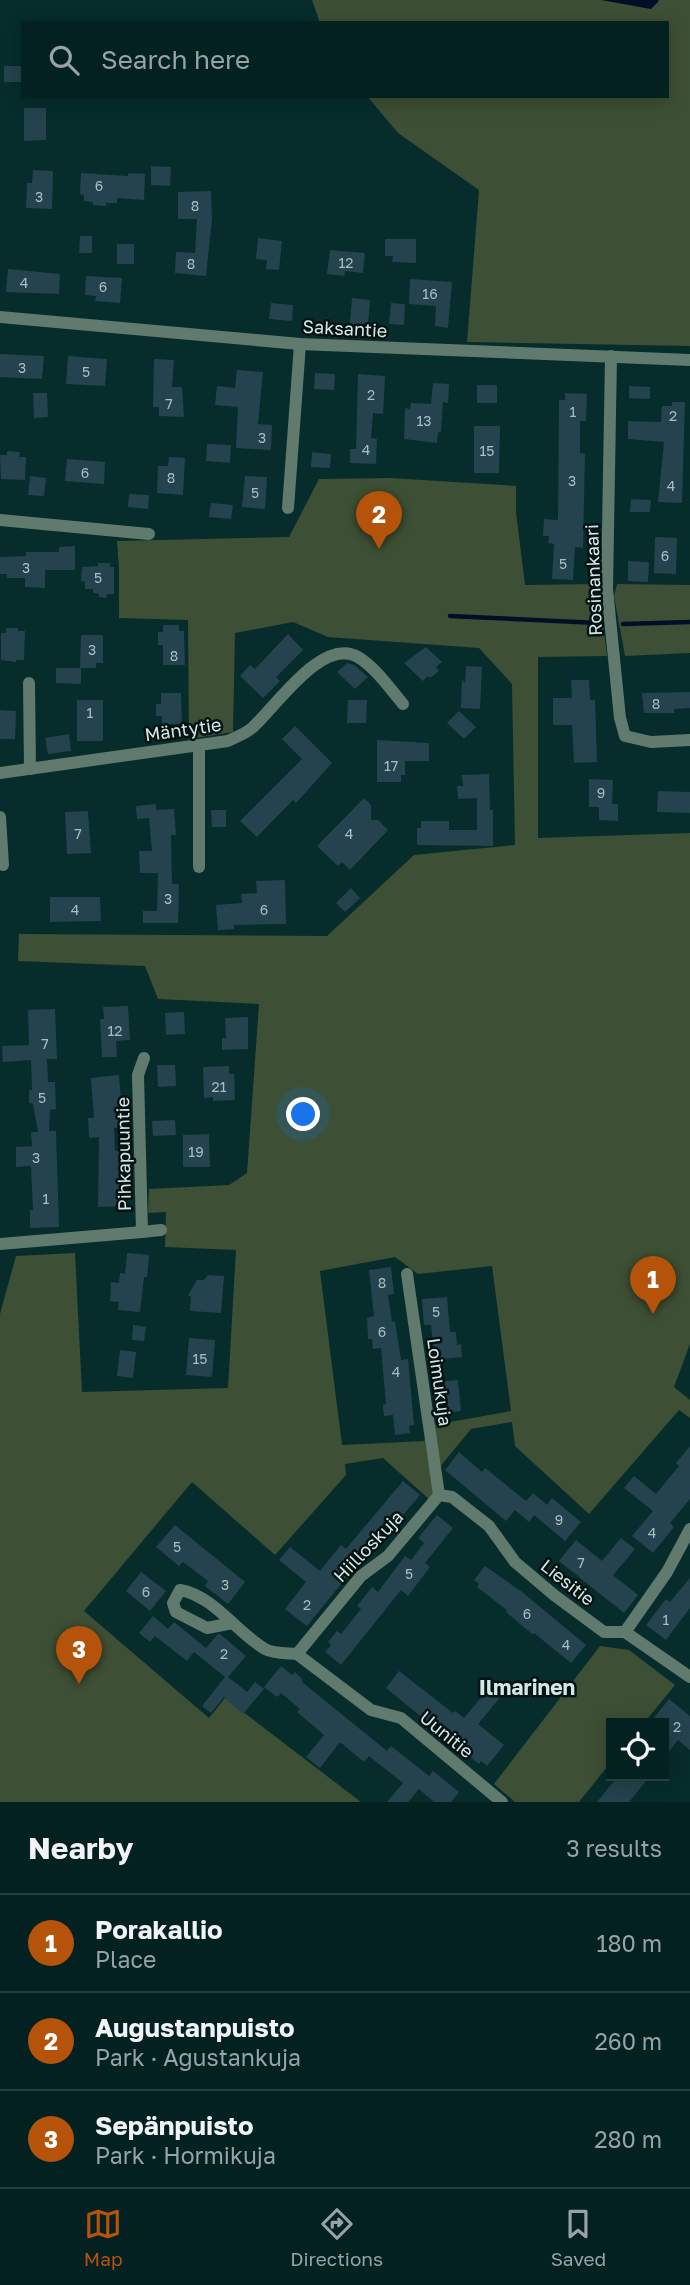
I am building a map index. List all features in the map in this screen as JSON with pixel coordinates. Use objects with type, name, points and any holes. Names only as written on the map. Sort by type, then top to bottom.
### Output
[{"type":"street","name":"Saksantie","points":[[0,317],[300,344],[690,360]]},
{"type":"street","points":[[288,508],[300,344]]},
{"type":"street","name":"Rosinankaari","points":[[611,356],[607,589],[620,718],[625,736],[651,742],[690,740]]},
{"type":"street","points":[[0,520],[149,534]]},
{"type":"street","name":"Mäntytie","points":[[0,773],[228,741],[250,729],[322,658],[341,654],[356,656],[376,673],[403,704]]},
{"type":"street","points":[[29,682],[30,769]]},
{"type":"street","points":[[199,745],[199,867]]},
{"type":"street","points":[[0,817],[3,865]]},
{"type":"street","name":"Pihkapuuntie","points":[[0,1244],[142,1232],[138,1075],[144,1058]]},
{"type":"street","points":[[142,1232],[161,1230]]},
{"type":"street","name":"Loimukuja","points":[[407,1274],[439,1495]]},
{"type":"street","name":"Liesitie","points":[[439,1495],[452,1497],[489,1526],[515,1562],[594,1625],[604,1632],[625,1632],[690,1677]]},
{"type":"street","name":"Hiilloskuja","points":[[297,1654],[361,1576],[388,1556],[439,1495]]},
{"type":"street","points":[[625,1632],[667,1572],[690,1529]]},
{"type":"street","points":[[233,1623],[267,1651],[297,1654]]},
{"type":"street","name":"Uunitie","points":[[297,1654],[371,1710],[401,1718],[502,1802]]},
{"type":"green space","points":[[312,0],[690,0],[690,346],[467,342],[479,190],[398,133],[369,98],[669,98],[669,21],[319,21]]},
{"type":"green space","points":[[391,478],[516,486],[516,512],[525,585],[598,584],[607,656],[538,657],[538,838],[690,833],[690,1344],[674,1387],[690,1400],[690,1418],[679,1410],[589,1514],[515,1446],[512,1422],[471,1429],[439,1468],[433,1425],[511,1411],[492,1266],[418,1274],[395,1257],[320,1271],[342,1445],[425,1441],[434,1494],[430,1500],[383,1458],[345,1464],[346,1475],[275,1555],[192,1482],[84,1611],[209,1718],[225,1698],[361,1802],[0,1802],[0,1314],[16,1256],[75,1253],[82,1392],[228,1388],[236,1250],[165,1247],[166,1212],[148,1213],[149,1189],[229,1185],[247,1173],[259,1004],[158,999],[145,966],[18,961],[19,934],[327,936],[414,855],[515,845],[512,684],[479,648],[328,637],[293,622],[235,633],[233,732],[189,739],[188,620],[119,618],[117,541],[289,537],[319,479]]},
{"type":"green space","points":[[617,584],[690,585],[690,653],[625,656],[614,596]]},
{"type":"green space","points":[[600,1646],[629,1650],[675,1685],[648,1718],[606,1718],[606,1768],[579,1802],[515,1802],[494,1784]]},
{"type":"water","points":[[601,0],[658,0],[659,1],[651,9]]},
{"type":"building","points":[[4,66],[21,66],[21,82],[4,82]]},
{"type":"building","points":[[24,108],[46,108],[46,140],[24,141]]},
{"type":"building","points":[[151,166],[171,167],[170,186],[151,185]]},
{"type":"building","points":[[33,170],[53,171],[52,209],[26,208],[27,183],[32,183]]},
{"type":"building","points":[[81,173],[128,176],[128,173],[145,174],[144,200],[117,198],[117,203],[93,205],[93,202],[84,201],[84,195],[80,194]]},
{"type":"building","points":[[211,191],[212,219],[206,276],[175,273],[176,252],[195,253],[197,219],[178,219],[178,192]]},
{"type":"building","points":[[80,236],[92,236],[92,253],[79,253]]},
{"type":"building","points":[[258,238],[282,241],[279,270],[266,269],[267,260],[256,259]]},
{"type":"building","points":[[385,239],[416,239],[416,263],[392,262],[393,256],[385,256]]},
{"type":"building","points":[[117,244],[134,244],[134,264],[117,264]]},
{"type":"building","points":[[330,250],[365,253],[363,273],[345,271],[344,276],[327,274]]},
{"type":"building","points":[[8,269],[60,274],[59,294],[6,292]]},
{"type":"building","points":[[86,276],[122,278],[120,303],[95,301],[96,296],[85,295]]},
{"type":"building","points":[[410,279],[452,282],[448,328],[435,326],[436,306],[409,304]]},
{"type":"building","points":[[352,298],[370,300],[368,325],[350,324]]},
{"type":"building","points":[[271,303],[293,305],[292,321],[269,319]]},
{"type":"building","points":[[391,303],[405,304],[404,325],[389,324]]},
{"type":"building","points":[[0,354],[44,356],[42,379],[0,377]]},
{"type":"building","points":[[68,356],[107,359],[105,386],[66,384]]},
{"type":"building","points":[[154,359],[174,360],[172,387],[182,387],[184,417],[159,416],[159,407],[153,407]]},
{"type":"building","points":[[237,370],[263,372],[258,424],[272,425],[271,450],[236,448],[238,407],[215,405],[217,386],[235,388]]},
{"type":"building","points":[[315,373],[335,374],[334,390],[314,389]]},
{"type":"building","points":[[358,374],[385,376],[383,414],[373,413],[371,438],[377,439],[376,464],[350,463],[350,449],[356,449]]},
{"type":"building","points":[[433,383],[449,384],[448,403],[443,402],[441,432],[438,432],[437,443],[404,439],[405,408],[410,409],[411,403],[431,404]]},
{"type":"building","points":[[477,385],[497,385],[497,403],[477,403]]},
{"type":"building","points":[[629,386],[650,387],[650,399],[629,398]]},
{"type":"building","points":[[33,393],[47,393],[48,417],[34,418]]},
{"type":"building","points":[[565,393],[587,394],[586,421],[580,421],[580,453],[585,454],[583,548],[575,547],[573,580],[552,579],[554,544],[548,543],[549,536],[543,536],[544,519],[558,520],[559,400],[565,400]]},
{"type":"building","points":[[672,402],[685,402],[682,503],[658,502],[664,442],[628,439],[628,421],[661,422],[662,406],[672,406]]},
{"type":"building","points":[[474,426],[500,426],[499,473],[474,473]]},
{"type":"building","points":[[207,444],[231,445],[230,463],[206,461]]},
{"type":"building","points":[[7,451],[20,452],[19,457],[26,457],[25,480],[1,479],[0,455],[7,455]]},
{"type":"building","points":[[312,452],[331,454],[330,468],[311,467]]},
{"type":"building","points":[[169,457],[185,458],[183,495],[157,493],[158,466],[168,466]]},
{"type":"building","points":[[67,459],[105,462],[104,484],[65,481]]},
{"type":"building","points":[[30,476],[46,478],[44,496],[28,495]]},
{"type":"building","points":[[245,476],[267,477],[265,509],[242,507]]},
{"type":"building","points":[[129,494],[149,495],[148,509],[128,507]]},
{"type":"building","points":[[631,499],[651,500],[650,512],[630,512]]},
{"type":"building","points":[[211,503],[233,505],[231,519],[209,517]]},
{"type":"building","points":[[655,537],[677,538],[676,574],[654,573]]},
{"type":"building","points":[[75,546],[75,570],[45,570],[45,588],[25,587],[25,578],[7,578],[7,574],[0,574],[0,557],[26,556],[26,552],[59,552],[59,547]]},
{"type":"building","points":[[628,561],[649,562],[648,582],[628,581]]},
{"type":"building","points":[[98,563],[110,563],[110,567],[114,567],[114,594],[107,594],[106,598],[93,593],[93,589],[85,589],[85,582],[81,581],[82,567],[98,566]]},
{"type":"building","points":[[163,625],[179,625],[179,631],[184,631],[185,665],[163,665],[163,645],[158,645],[158,632],[163,632]]},
{"type":"building","points":[[6,628],[25,631],[24,660],[1,660],[1,633],[6,633]]},
{"type":"building","points":[[288,634],[303,650],[276,677],[280,681],[263,698],[240,676],[250,665],[255,669]]},
{"type":"building","points":[[81,635],[103,635],[103,663],[96,663],[96,668],[80,668]]},
{"type":"building","points":[[426,647],[442,662],[436,667],[439,671],[423,681],[404,663]]},
{"type":"building","points":[[347,663],[354,665],[368,677],[355,689],[337,672]]},
{"type":"building","points":[[466,666],[482,667],[480,709],[461,708],[462,679],[465,683]]},
{"type":"building","points":[[56,668],[81,668],[81,684],[56,683]]},
{"type":"building","points":[[571,680],[589,680],[590,700],[595,700],[597,762],[574,763],[572,725],[553,725],[553,698],[572,698]]},
{"type":"building","points":[[690,692],[690,708],[674,709],[674,713],[644,713],[642,693]]},
{"type":"building","points":[[161,693],[181,693],[182,724],[162,724],[162,716],[156,716],[156,704],[161,704]]},
{"type":"building","points":[[77,700],[103,700],[103,741],[77,741]]},
{"type":"building","points":[[348,700],[367,700],[366,723],[347,723]]},
{"type":"building","points":[[0,710],[16,711],[15,739],[0,739]]},
{"type":"building","points":[[459,711],[476,727],[464,739],[447,723]]},
{"type":"building","points":[[295,726],[332,763],[296,803],[293,800],[257,837],[240,821],[302,759],[282,739]]},
{"type":"building","points":[[69,734],[71,751],[48,754],[45,738]]},
{"type":"building","points":[[377,740],[429,743],[429,761],[405,761],[405,775],[401,775],[401,782],[377,782]]},
{"type":"building","points":[[489,774],[493,846],[417,845],[417,828],[421,828],[421,821],[449,821],[449,830],[477,830],[477,798],[458,799],[457,786],[463,786],[462,775]]},
{"type":"building","points":[[589,779],[613,780],[612,804],[618,804],[618,821],[599,820],[599,807],[589,807]]},
{"type":"building","points":[[658,791],[690,792],[690,813],[657,812]]},
{"type":"building","points":[[364,798],[371,805],[371,820],[378,820],[388,830],[350,870],[342,862],[338,866],[317,846]]},
{"type":"building","points":[[156,804],[156,810],[174,809],[176,835],[171,835],[172,884],[179,884],[178,923],[143,923],[143,911],[157,911],[158,873],[140,873],[139,851],[152,851],[149,818],[137,819],[136,806]]},
{"type":"building","points":[[211,810],[226,810],[226,827],[212,827]]},
{"type":"building","points":[[88,811],[91,853],[67,854],[65,812]]},
{"type":"building","points":[[285,880],[286,924],[234,925],[234,929],[218,930],[216,905],[242,903],[241,894],[257,893],[256,881]]},
{"type":"building","points":[[351,888],[360,898],[345,912],[336,903]]},
{"type":"building","points":[[50,897],[100,897],[101,921],[50,922]]},
{"type":"building","points":[[128,1006],[130,1040],[116,1041],[117,1057],[102,1057],[100,1019],[104,1019],[103,1007]]},
{"type":"building","points":[[55,1009],[57,1059],[47,1059],[48,1082],[55,1082],[56,1109],[50,1110],[49,1131],[56,1131],[59,1227],[30,1228],[30,1210],[33,1210],[31,1166],[16,1167],[16,1147],[32,1146],[31,1132],[38,1132],[33,1104],[29,1103],[29,1090],[32,1090],[31,1060],[3,1062],[2,1046],[29,1045],[28,1010]]},
{"type":"building","points":[[184,1012],[185,1034],[166,1035],[165,1013]]},
{"type":"building","points":[[248,1017],[248,1049],[222,1050],[222,1038],[226,1038],[225,1018]]},
{"type":"building","points":[[157,1065],[175,1065],[176,1086],[158,1087]]},
{"type":"building","points":[[229,1066],[229,1074],[234,1074],[235,1100],[213,1101],[213,1097],[204,1098],[203,1067]]},
{"type":"building","points":[[119,1075],[123,1127],[114,1128],[115,1151],[122,1151],[123,1206],[98,1207],[99,1137],[89,1138],[88,1118],[94,1118],[91,1078]]},
{"type":"building","points":[[175,1120],[176,1135],[153,1136],[152,1121]]},
{"type":"building","points":[[209,1134],[210,1167],[183,1167],[183,1135]]},
{"type":"building","points":[[127,1253],[149,1255],[140,1312],[118,1310],[119,1302],[110,1301],[111,1282],[119,1283],[120,1273],[125,1274]]},
{"type":"building","points":[[391,1267],[394,1294],[388,1295],[401,1360],[408,1359],[414,1425],[409,1426],[410,1433],[395,1435],[393,1415],[384,1416],[383,1405],[386,1404],[381,1348],[373,1349],[372,1339],[368,1339],[367,1318],[374,1316],[369,1270]]},
{"type":"building","points":[[208,1275],[224,1276],[221,1313],[190,1311],[191,1297],[188,1295],[197,1280],[204,1280]]},
{"type":"building","points":[[447,1297],[450,1332],[456,1332],[462,1357],[435,1360],[431,1325],[424,1325],[422,1299]]},
{"type":"building","points":[[133,1325],[146,1327],[144,1341],[132,1340]]},
{"type":"building","points":[[189,1338],[215,1340],[212,1377],[186,1375]]},
{"type":"building","points":[[120,1350],[136,1352],[133,1378],[117,1376]]},
{"type":"building","points":[[458,1380],[461,1411],[440,1413],[437,1382]]},
{"type":"building","points":[[690,1446],[690,1499],[670,1523],[674,1527],[653,1553],[632,1536],[653,1511],[624,1488],[634,1476],[656,1494],[679,1466],[676,1463]]},
{"type":"building","points":[[459,1452],[482,1472],[485,1468],[526,1501],[533,1493],[547,1505],[552,1498],[581,1522],[565,1541],[534,1515],[529,1522],[515,1510],[506,1521],[445,1470]]},
{"type":"building","points":[[403,1481],[420,1495],[370,1554],[367,1552],[307,1626],[285,1609],[306,1582],[279,1560],[290,1547],[320,1571],[341,1545],[346,1549]]},
{"type":"building","points":[[437,1515],[453,1528],[425,1563],[430,1567],[408,1596],[401,1590],[341,1665],[325,1652],[331,1645],[328,1642],[337,1631],[341,1634],[361,1609],[357,1606],[372,1587],[378,1592],[405,1556],[411,1560],[424,1543],[418,1538]]},
{"type":"building","points":[[175,1525],[245,1582],[228,1604],[205,1586],[208,1581],[183,1562],[179,1566],[156,1547]]},
{"type":"building","points":[[621,1538],[635,1549],[613,1575],[638,1595],[624,1613],[559,1561],[576,1540],[602,1561]]},
{"type":"building","points":[[485,1566],[522,1592],[586,1645],[571,1663],[477,1587],[479,1584],[474,1580]]},
{"type":"building","points":[[141,1572],[166,1591],[150,1611],[126,1591]]},
{"type":"building","points":[[690,1578],[690,1608],[666,1640],[646,1625],[666,1599],[670,1602]]},
{"type":"building","points":[[153,1616],[168,1629],[174,1622],[206,1648],[220,1634],[246,1656],[228,1677],[247,1692],[255,1682],[264,1689],[243,1714],[224,1697],[211,1713],[202,1706],[225,1677],[194,1652],[187,1661],[155,1636],[150,1642],[139,1633]]},
{"type":"building","points":[[281,1666],[292,1675],[295,1672],[302,1682],[387,1751],[391,1746],[429,1776],[433,1771],[459,1792],[451,1802],[434,1802],[419,1789],[408,1802],[387,1802],[403,1783],[369,1756],[364,1762],[340,1742],[320,1768],[306,1757],[324,1735],[297,1712],[300,1709],[281,1693],[277,1697],[264,1687]]},
{"type":"building","points":[[399,1671],[453,1713],[455,1711],[464,1718],[491,1686],[502,1695],[478,1724],[504,1745],[487,1766],[481,1761],[479,1764],[386,1688]]},
{"type":"building","points":[[669,1699],[690,1716],[690,1750],[678,1740],[669,1752],[669,1718],[654,1718]]},
{"type":"building","points":[[614,1781],[646,1781],[629,1802],[597,1802]]},
{"type":"waterway","points":[[450,616],[598,623]]},
{"type":"waterway","points":[[623,624],[690,622]]},
{"type":"place","name":"Augustanpuisto","points":[[379,549]]},
{"type":"place","name":"Porakallio","points":[[653,1314]]},
{"type":"place","name":"Sepänpuisto","points":[[79,1684]]},
{"type":"district","name":"Ilmarinen","points":[[527,1687]]}]
